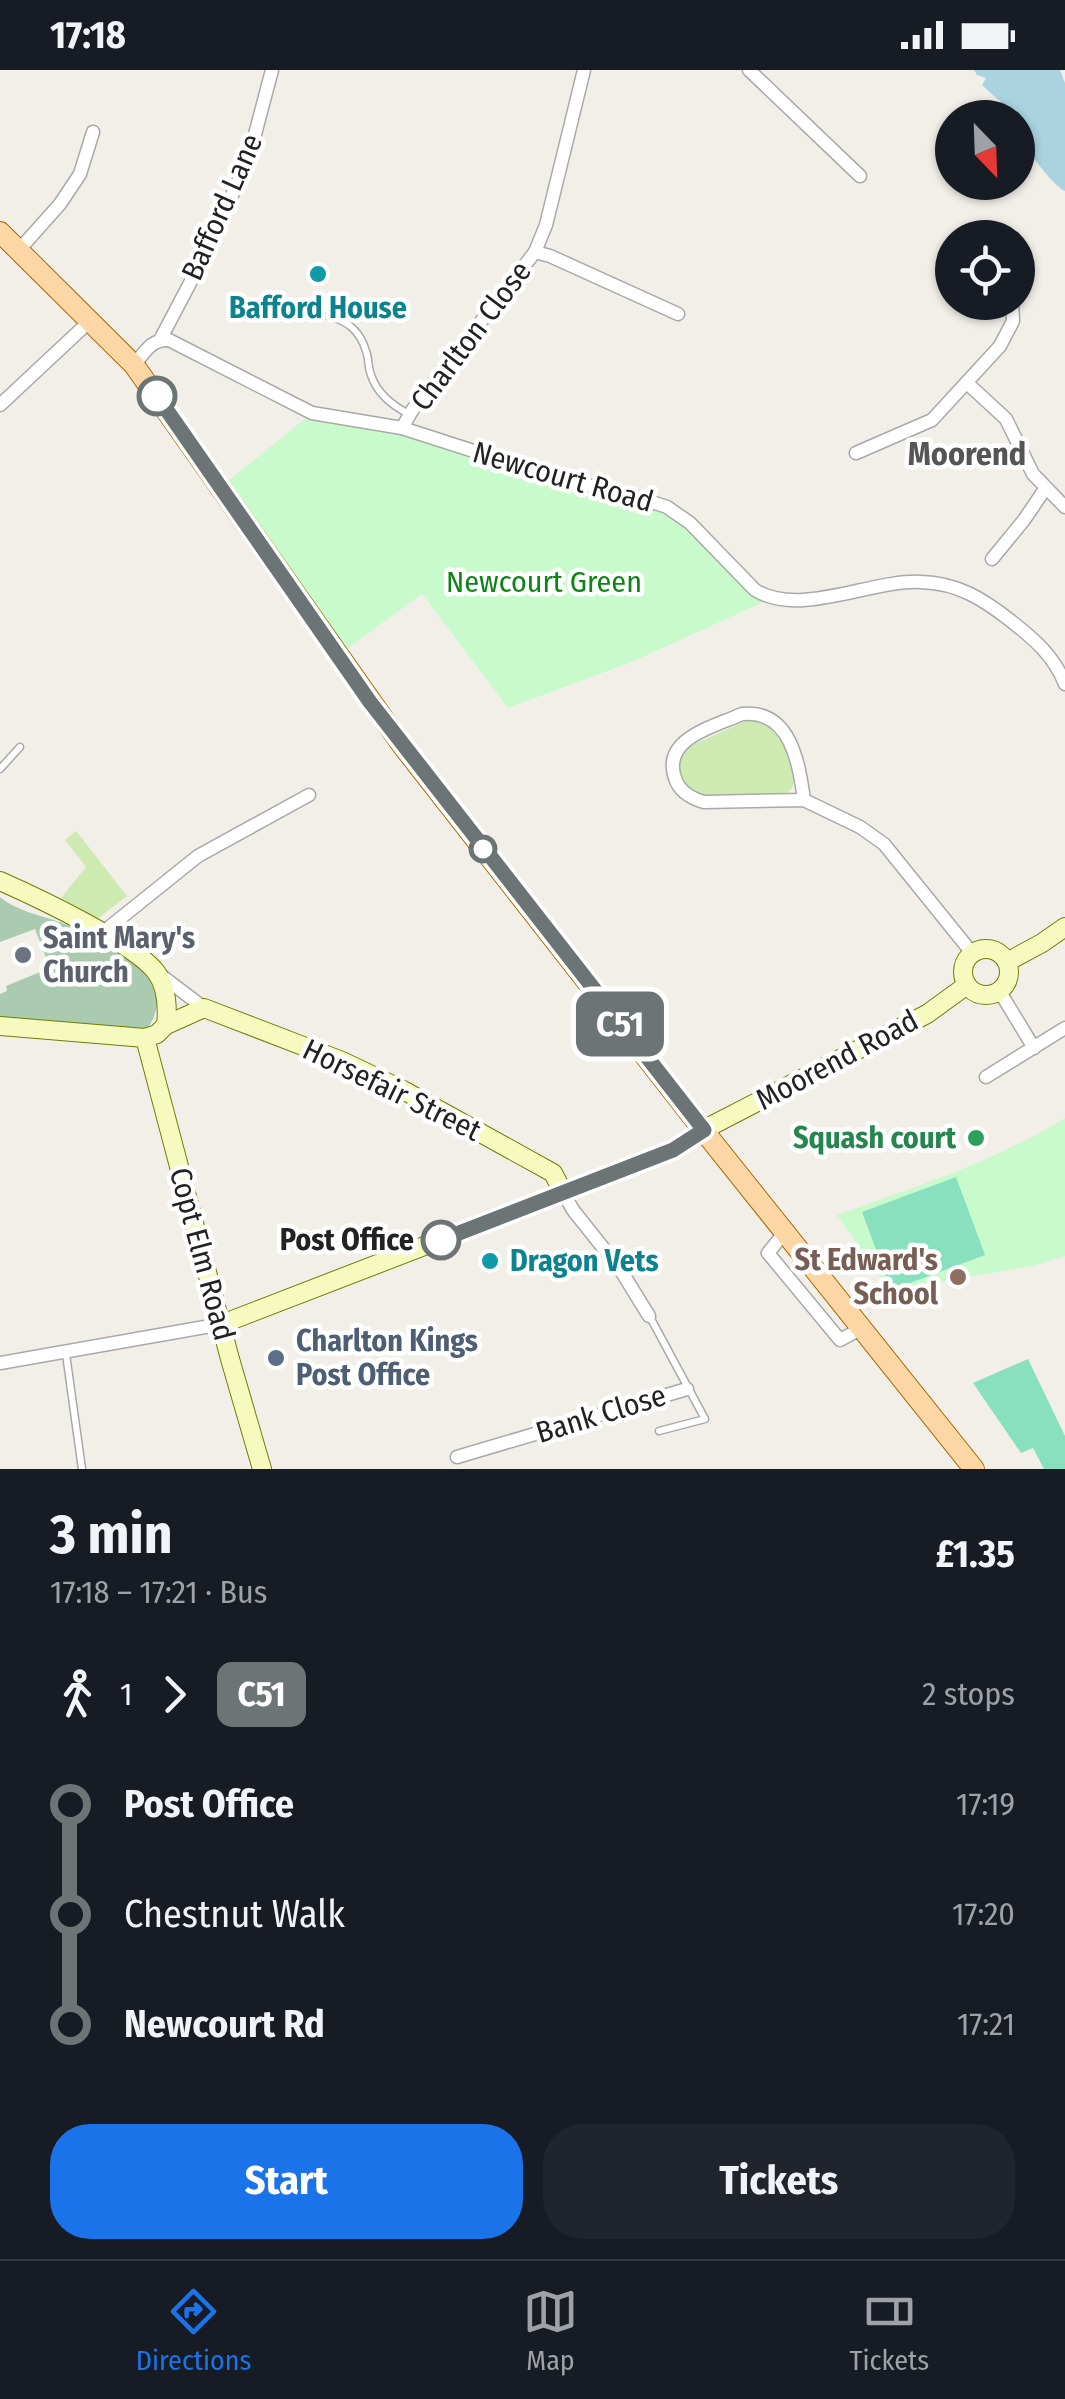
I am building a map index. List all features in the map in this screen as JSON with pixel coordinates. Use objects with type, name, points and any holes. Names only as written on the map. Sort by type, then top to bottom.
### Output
[{"type":"main road","points":[[0,232],[134,365],[370,702],[974,1469]]},
{"type":"street","name":"Bafford Lane","points":[[160,340],[250,157],[272,70]]},
{"type":"street","name":"Charlton Close","points":[[402,428],[534,252],[546,225],[584,70]]},
{"type":"street","points":[[749,70],[860,176]]},
{"type":"street","points":[[18,250],[60,204],[80,174],[93,132]]},
{"type":"street","points":[[534,252],[678,314]]},
{"type":"street","points":[[0,405],[91,320]]},
{"type":"street","points":[[856,453],[932,420],[1000,346],[1012,320]]},
{"type":"street","points":[[134,365],[151,344],[160,340]]},
{"type":"street","name":"Newcourt Road","points":[[160,340],[180,344],[312,413],[402,428],[545,474],[667,507],[690,523],[768,598],[803,599],[917,581],[960,589],[984,600],[1038,643],[1065,684]]},
{"type":"street","points":[[967,383],[1006,419],[1028,466],[1065,507]]},
{"type":"street","points":[[992,559],[1045,489]]},
{"type":"street","points":[[804,800],[788,736],[766,716],[742,714],[682,742],[674,757],[676,782],[695,800],[804,800],[860,827],[884,844],[972,954]]},
{"type":"street","points":[[102,933],[198,856],[309,795]]},
{"type":"street","name":"Horsefair Street","points":[[0,881],[139,956],[204,1008],[342,1061],[553,1172],[564,1194]]},
{"type":"street","points":[[1007,962],[1065,927]]},
{"type":"street","points":[[992,949],[1007,962],[1010,975],[1000,992],[982,996],[967,985],[964,965],[972,954],[992,949]]},
{"type":"street","points":[[156,971],[165,991],[166,1025]]},
{"type":"street","name":"Moorend Road","points":[[222,1324],[673,1150],[927,1014],[967,985]]},
{"type":"street","points":[[1000,992],[1034,1048]]},
{"type":"street","points":[[0,1026],[146,1038],[204,1008]]},
{"type":"street","points":[[986,1076],[1065,1028]]},
{"type":"street","name":"Copt Elm Road","points":[[146,1038],[262,1469]]},
{"type":"street","points":[[564,1194],[650,1316]]},
{"type":"street","points":[[0,1363],[222,1324]]},
{"type":"street","name":"Bank Close","points":[[457,1457],[687,1389]]},
{"type":"lane","points":[[328,316],[358,332],[377,386],[390,402],[410,414]]},
{"type":"lane","points":[[0,769],[20,747]]},
{"type":"lane","points":[[650,1316],[705,1419],[659,1431]]},
{"type":"lane","points":[[66,1352],[82,1469]]},
{"type":"green space","name":"Newcourt Green","points":[[312,413],[402,428],[667,507],[772,598],[634,661],[508,708],[422,594],[337,656],[222,486]]},
{"type":"green space","points":[[748,720],[770,726],[782,738],[795,776],[792,788],[784,795],[708,797],[684,783],[680,761],[688,747]]},
{"type":"green space","points":[[76,831],[127,896],[97,919],[61,898],[86,867],[65,840]]},
{"type":"green space","points":[[0,897],[84,933],[148,972],[156,986],[158,1002],[146,1031],[0,1023],[0,994],[7,991],[6,986],[50,968],[35,929],[0,942]]},
{"type":"green space","points":[[1065,1118],[1065,1256],[1033,1266],[889,1290],[837,1215],[982,1161]]},
{"type":"green space","points":[[956,1177],[985,1255],[891,1290],[862,1212]]},
{"type":"green space","points":[[1028,1359],[1065,1436],[1065,1469],[1044,1469],[1033,1448],[1021,1453],[973,1383]]},
{"type":"water","points":[[974,70],[1060,70],[1065,83],[1065,191],[1035,159],[1035,100],[998,100],[982,85],[986,78]]},
{"type":"bus line","name":"C51","points":[[157,396],[402,745],[704,1130],[673,1150],[441,1240]]},
{"type":"place","name":"Bafford House","points":[[318,274]]},
{"type":"place","name":"Saint Mary's Church","points":[[23,955]]},
{"type":"place","name":"Squash court","points":[[976,1138]]},
{"type":"place","name":"Post Office","points":[[441,1240]]},
{"type":"place","name":"Dragon Vets","points":[[490,1261]]},
{"type":"place","name":"St Edward's School","points":[[958,1277]]},
{"type":"place","name":"Charlton Kings Post Office","points":[[276,1358]]},
{"type":"district","name":"Moorend","points":[[967,454]]}]
